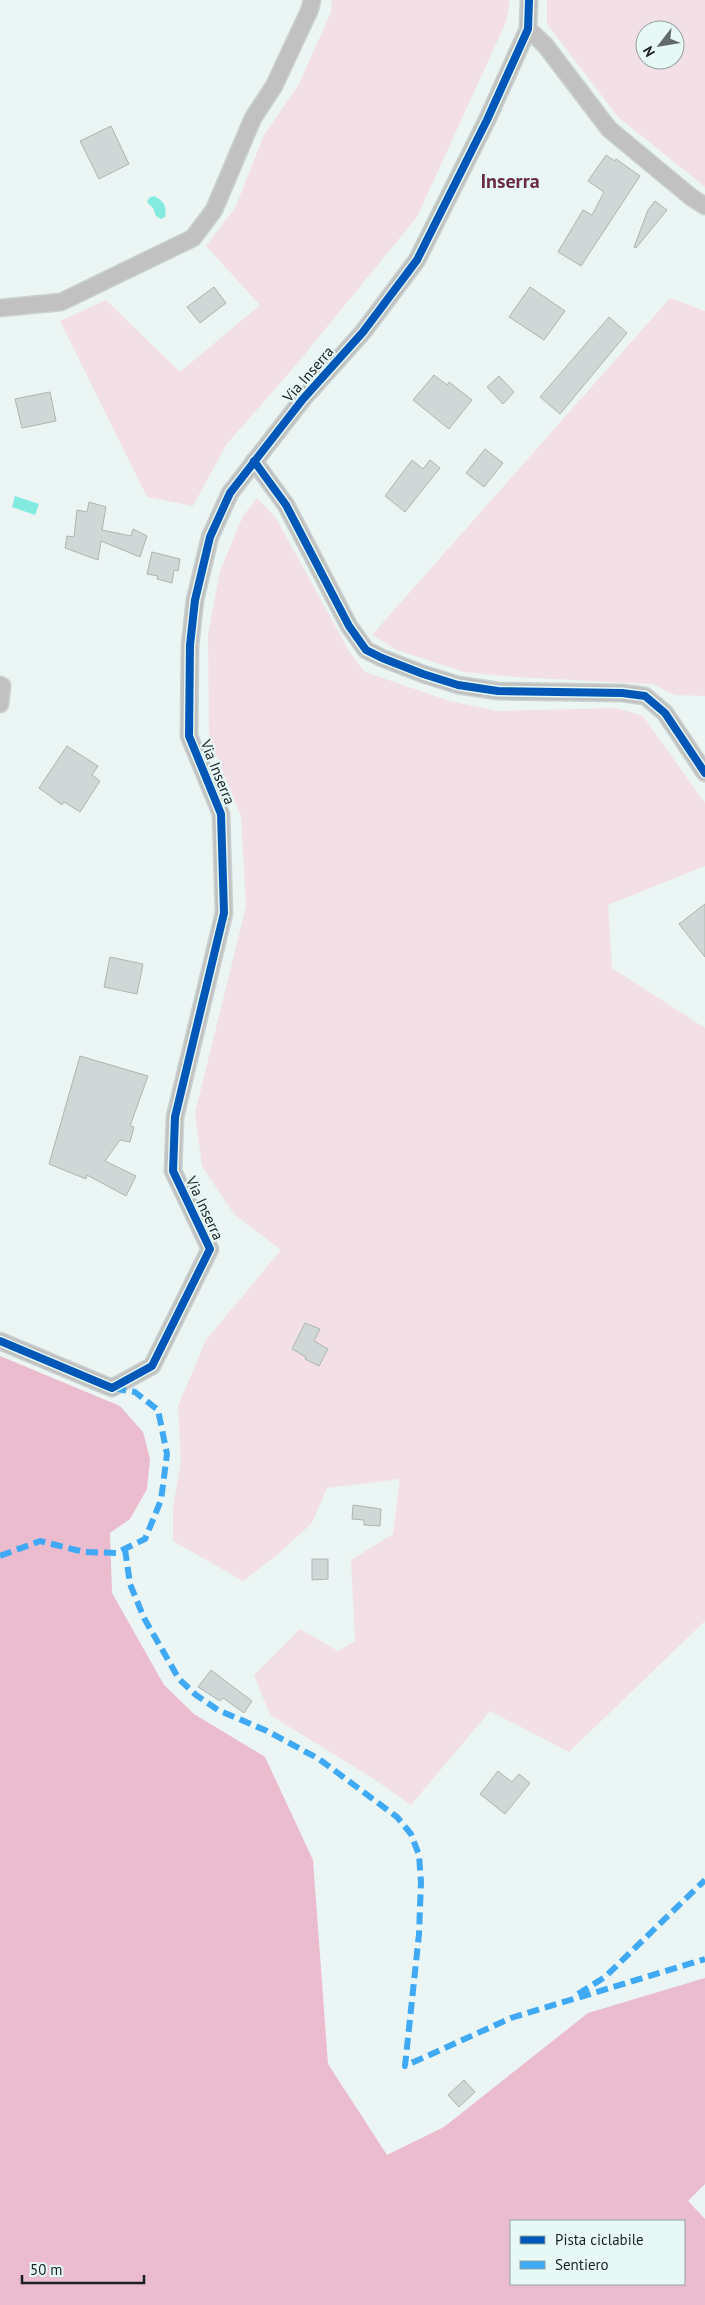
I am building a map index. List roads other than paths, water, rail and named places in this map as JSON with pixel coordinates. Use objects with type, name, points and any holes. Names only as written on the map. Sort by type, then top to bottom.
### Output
[{"type":"street","points":[[0,308],[61,302],[193,238],[214,210],[253,118],[274,86],[310,9],[312,0]]},
{"type":"street","name":"Via Inserra","points":[[0,1341],[112,1388],[152,1366],[210,1249],[173,1171],[175,1117],[224,913],[221,814],[189,736],[190,645],[195,600],[210,537],[230,493],[303,399],[363,332],[417,260],[487,120],[528,29],[529,0]]},
{"type":"street","points":[[528,29],[545,45],[610,129],[691,197],[705,206]]},
{"type":"street","points":[[254,461],[286,506],[349,626],[366,650],[415,671],[458,685],[498,691],[622,693],[645,696],[664,713],[705,773]]},
{"type":"street","points":[[0,685],[2,686],[0,704]]},
{"type":"water","points":[[154,196],[162,202],[166,210],[165,217],[161,219],[156,216],[153,208],[147,202],[149,198]]},
{"type":"water","points":[[15,496],[39,504],[35,515],[12,507]]},
{"type":"district","name":"Inserra","points":[[510,181]]}]
